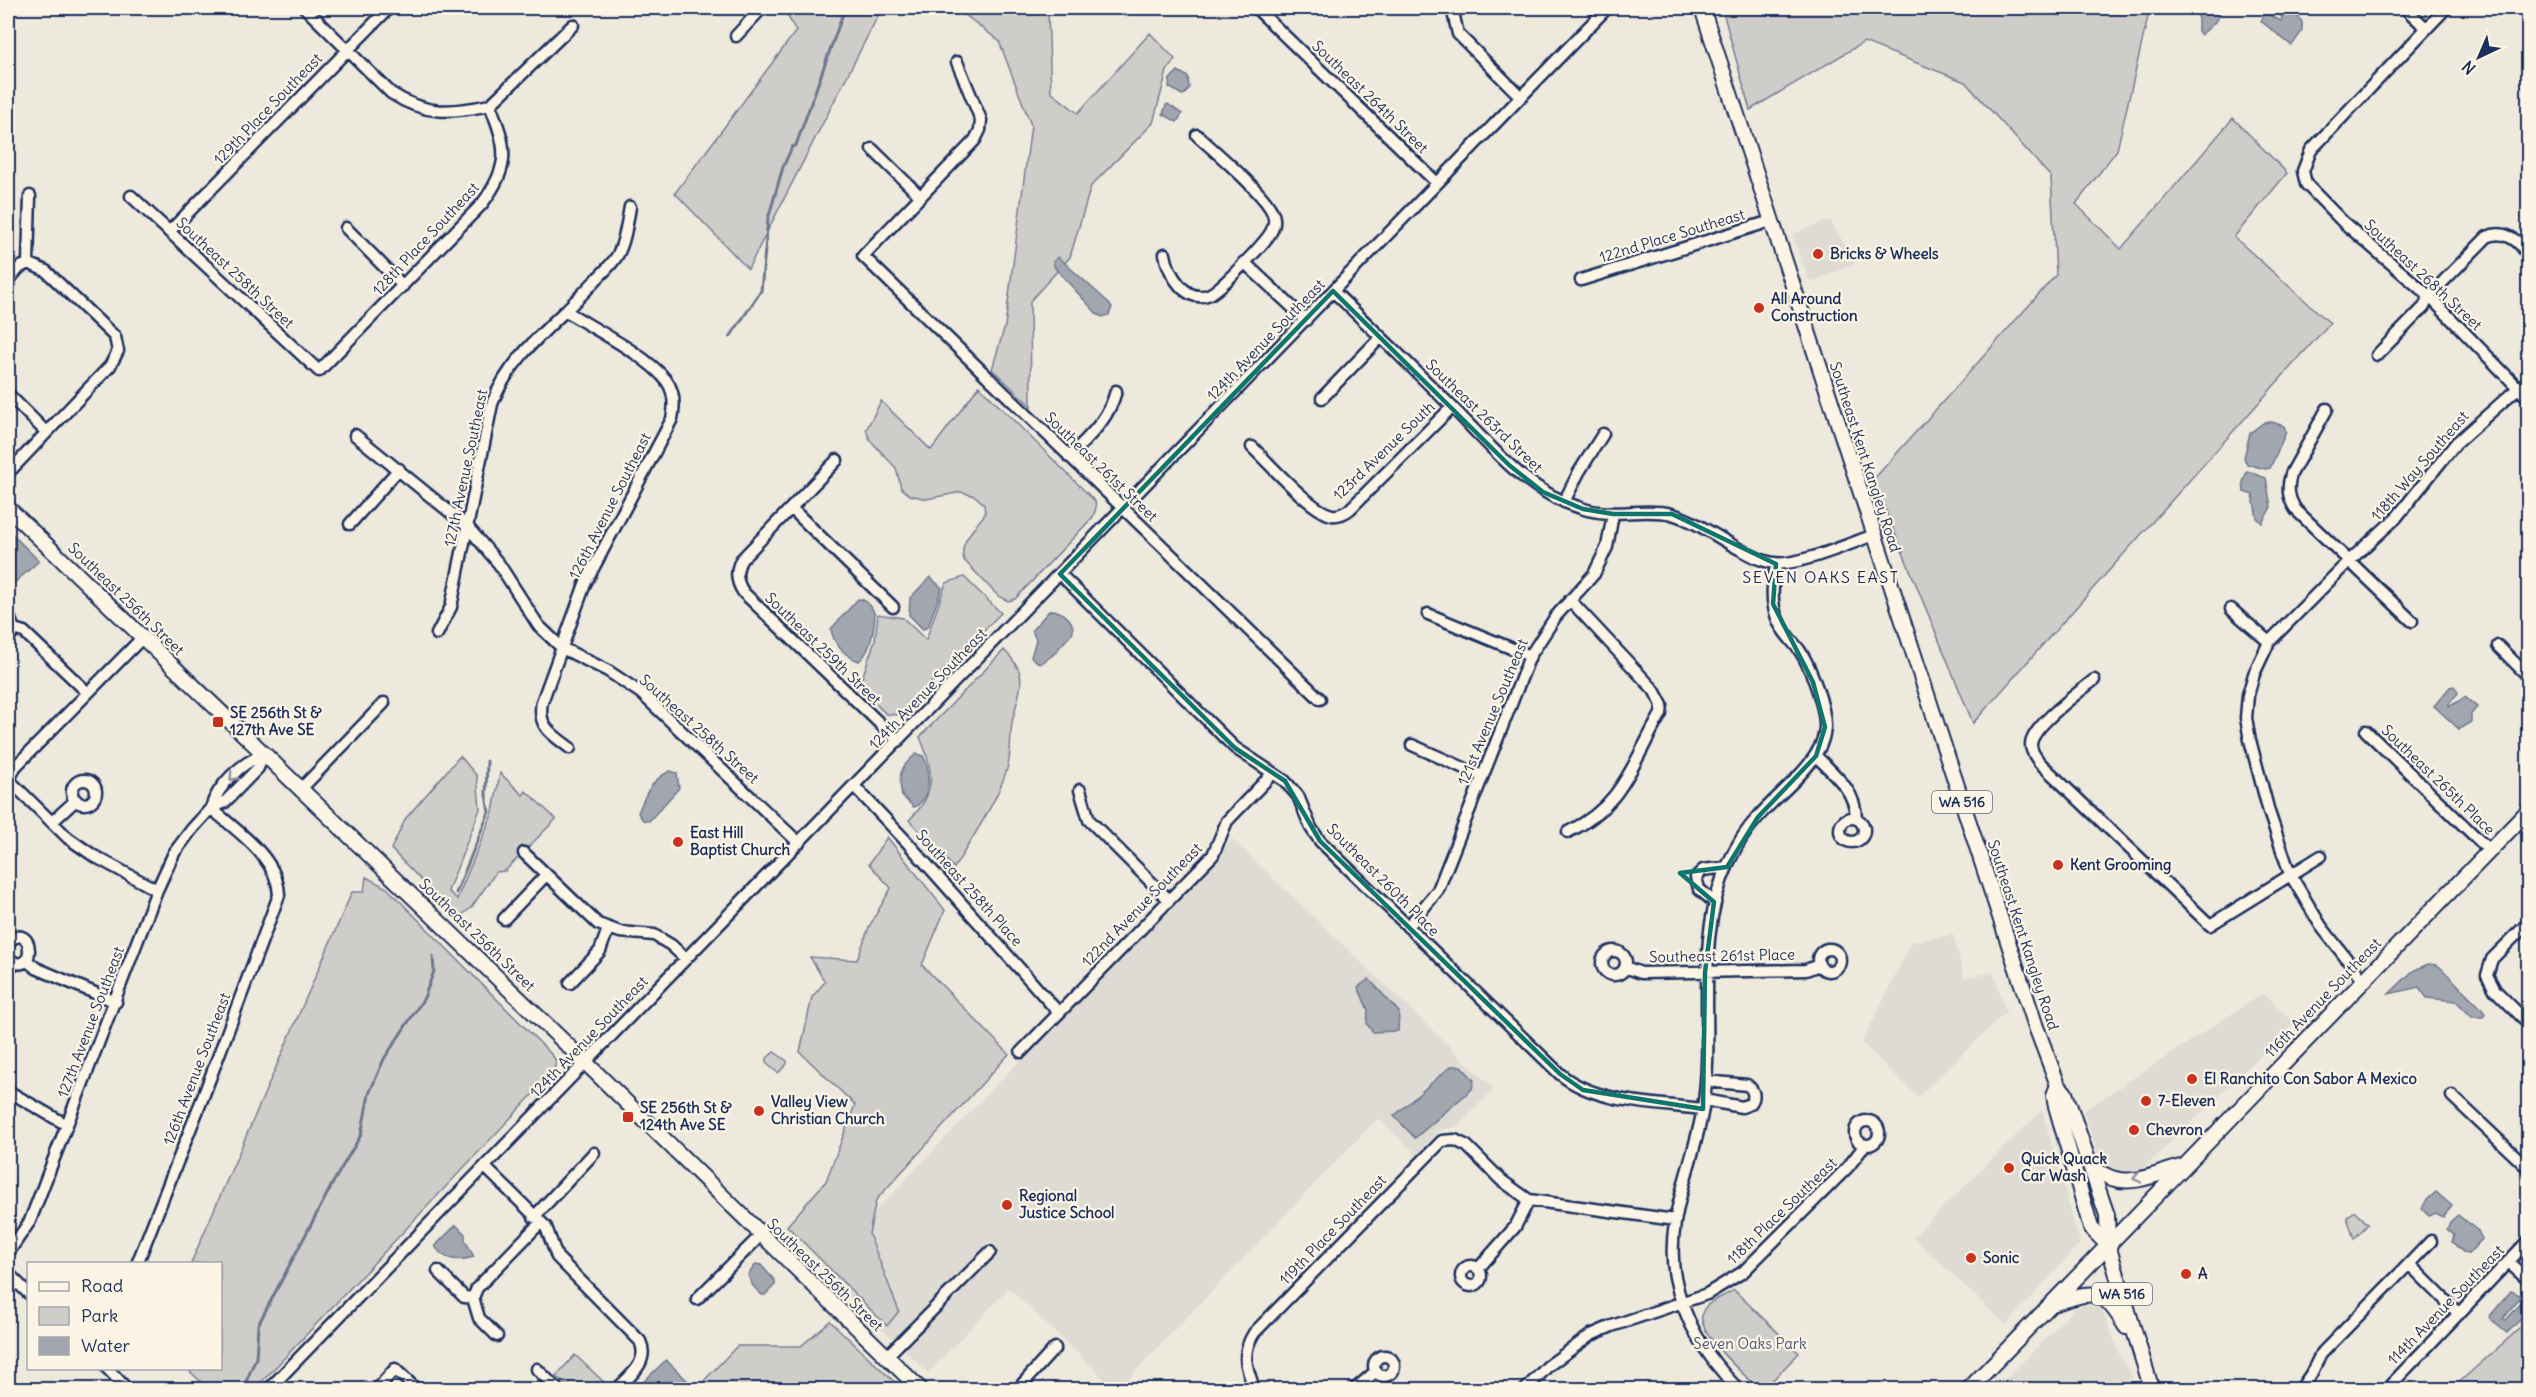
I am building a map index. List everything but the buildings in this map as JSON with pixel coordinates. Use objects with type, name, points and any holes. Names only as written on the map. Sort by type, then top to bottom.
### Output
[{"type":"main road","name":"Southeast Kent Kangley Road","points":[[1702,8],[2036,1027],[2058,1085],[2065,1093],[2107,1215],[2108,1245],[2136,1343],[2152,1389]]},
{"type":"main road","name":"Southeast 256th Street","points":[[8,508],[585,1062],[921,1389]]},
{"type":"main road","name":"116th Avenue Southeast","points":[[1968,1389],[2529,811]]},
{"type":"main road","name":"Southeast Kent Kangley Road","points":[[2058,1085],[2054,1095],[2056,1106],[2091,1228],[2108,1245]]},
{"type":"main road","points":[[2092,1169],[2124,1181],[2183,1166]]},
{"type":"main road","points":[[2050,1305],[2085,1294],[2103,1297],[2110,1302],[2136,1343]]},
{"type":"street","points":[[304,8],[391,93],[422,110],[461,111],[490,105],[573,25]]},
{"type":"street","name":"129th Place Southeast","points":[[169,232],[388,8]]},
{"type":"street","points":[[736,36],[762,8]]},
{"type":"street","name":"Southeast 264th Street","points":[[1256,8],[1437,183]]},
{"type":"street","points":[[1452,8],[1458,34],[1520,96]]},
{"type":"street","name":"124th Avenue Southeast","points":[[268,1389],[1607,8]]},
{"type":"street","points":[[2405,8],[2426,28],[2446,8]]},
{"type":"street","name":"Southeast 268th Street","points":[[2426,28],[2323,134],[2311,150],[2303,171],[2306,184],[2336,214],[2429,296],[2529,398]]},
{"type":"street","points":[[872,149],[920,196],[975,140],[980,130],[981,120],[957,62]]},
{"type":"street","name":"128th Place Southeast","points":[[319,371],[403,286],[493,189],[500,173],[504,153],[503,137],[490,105]]},
{"type":"street","points":[[1165,254],[1171,274],[1186,291],[1195,295],[1210,294],[1271,233],[1274,218],[1267,202],[1197,135]]},
{"type":"street","points":[[28,263],[30,196]]},
{"type":"street","name":"Southeast 258th Street","points":[[131,196],[319,371]]},
{"type":"street","name":"Southeast 261st Street","points":[[920,196],[863,256],[1320,699]]},
{"type":"street","name":"127th Avenue Southeast","points":[[437,634],[451,607],[492,404],[499,386],[532,344],[616,257],[624,237],[630,207]]},
{"type":"street","name":"122nd Place Southeast","points":[[1581,280],[1771,221]]},
{"type":"street","points":[[346,228],[403,286]]},
{"type":"street","points":[[2377,356],[2424,307],[2429,296],[2479,243],[2495,233],[2504,234],[2514,239],[2529,256]]},
{"type":"street","points":[[1244,262],[1306,320]]},
{"type":"street","points":[[8,281],[19,268],[28,263]]},
{"type":"street","points":[[8,473],[110,366],[118,351],[115,337],[46,271],[28,263]]},
{"type":"street","name":"Southeast 263rd Street","points":[[1333,291],[1526,480],[1583,509],[1613,514],[1656,512],[1672,514],[1688,520],[1761,560],[1776,564]]},
{"type":"street","name":"126th Avenue Southeast","points":[[566,311],[651,365],[667,381],[675,404],[672,419],[585,584],[542,702],[539,715],[546,729],[570,748]]},
{"type":"street","points":[[1322,398],[1381,337]]},
{"type":"street","name":"118th Way Southeast","points":[[2363,980],[2321,926],[2290,874],[2269,812],[2250,740],[2247,718],[2248,695],[2254,674],[2269,642],[2349,561],[2396,518],[2456,443],[2518,388],[2529,382]]},
{"type":"street","points":[[1069,457],[1105,419],[1112,409],[1116,391]]},
{"type":"street","points":[[8,394],[46,432]]},
{"type":"street","name":"123rd Avenue South","points":[[1252,447],[1315,507],[1330,515],[1337,515],[1350,509],[1452,407]]},
{"type":"street","points":[[2327,409],[2291,474],[2288,485],[2289,494],[2296,510],[2412,621]]},
{"type":"street","points":[[1564,501],[1603,434]]},
{"type":"street","name":"Southeast 258th Street","points":[[355,435],[467,526],[499,564],[538,625],[562,648],[608,671],[641,693],[799,843]]},
{"type":"street","points":[[837,460],[791,508],[893,607]]},
{"type":"street","points":[[350,524],[399,469]]},
{"type":"street","name":"Southeast 259th Street","points":[[791,508],[741,560],[737,573],[739,586],[898,741]]},
{"type":"street","name":"121st Avenue Southeast","points":[[1408,927],[1438,890],[1530,656],[1544,632],[1594,574],[1602,560],[1613,514]]},
{"type":"street","points":[[1739,1389],[1708,1353],[1681,1302],[1674,1275],[1675,1220],[1703,1105],[1706,1081],[1707,936],[1714,902],[1727,867],[1742,838],[1758,817],[1816,756],[1825,727],[1822,706],[1801,653],[1777,619],[1773,604],[1776,564],[1793,562],[1874,535]]},
{"type":"street","name":"Southeast 260th Place","points":[[1060,574],[1235,748],[1285,781],[1298,796],[1311,828],[1320,841],[1570,1083],[1598,1095],[1703,1105],[1742,1107],[1750,1104],[1754,1096],[1747,1085],[1706,1081]]},
{"type":"street","points":[[1568,832],[1595,817],[1620,790],[1630,776],[1661,714],[1662,705],[1654,690],[1570,600]]},
{"type":"street","points":[[2231,609],[2269,642]]},
{"type":"street","points":[[8,614],[14,629]]},
{"type":"street","points":[[1428,614],[1530,656]]},
{"type":"street","points":[[14,629],[24,632],[87,692]]},
{"type":"street","points":[[8,640],[14,629]]},
{"type":"street","points":[[143,637],[15,767],[8,781],[68,838],[94,856],[157,890]]},
{"type":"street","points":[[2498,646],[2529,676]]},
{"type":"street","points":[[2094,680],[2038,729],[2031,745],[2033,753],[2210,925],[2322,856]]},
{"type":"street","points":[[300,790],[384,703]]},
{"type":"street","name":"Southeast 265th Place","points":[[2366,731],[2489,850]]},
{"type":"street","points":[[1412,745],[1482,776]]},
{"type":"street","name":"127th Avenue Southeast","points":[[10,1245],[30,1221],[116,1002],[157,890],[174,853],[211,808],[225,801],[258,768],[263,754]]},
{"type":"street","points":[[1816,756],[1847,788],[1853,799],[1856,818]]},
{"type":"street","name":"122nd Avenue Southeast","points":[[1021,1052],[1213,855],[1227,821],[1273,773]]},
{"type":"street","name":"Southeast 258th Place","points":[[854,786],[921,857],[1059,1013]]},
{"type":"street","points":[[1080,790],[1089,820],[1169,900]]},
{"type":"street","points":[[52,822],[75,800]]},
{"type":"street","name":"126th Avenue Southeast","points":[[136,1262],[203,1097],[279,895],[278,882],[271,867],[258,850],[211,808]]},
{"type":"street","points":[[524,853],[592,920],[608,929],[654,935],[671,945],[686,959]]},
{"type":"street","points":[[1714,902],[1698,889],[1696,877],[1703,870],[1727,867]]},
{"type":"street","points":[[504,919],[546,875]]},
{"type":"street","points":[[2529,923],[2492,959],[2487,975],[2495,990],[2529,1023]]},
{"type":"street","points":[[570,983],[600,951],[608,929]]},
{"type":"street","points":[[8,942],[16,938],[27,941],[30,949],[26,960],[18,963],[8,958]]},
{"type":"street","points":[[26,960],[36,968],[116,1002]]},
{"type":"street","name":"Southeast 261st Place","points":[[1625,967],[1641,973],[1806,970],[1819,965]]},
{"type":"street","points":[[8,1091],[68,1125]]},
{"type":"street","points":[[2451,1096],[2529,1168]]},
{"type":"street","name":"119th Place Southeast","points":[[1255,1389],[1246,1369],[1246,1350],[1254,1333],[1434,1147],[1449,1139],[1467,1146],[1501,1180],[1529,1200]]},
{"type":"street","name":"118th Place Southeast","points":[[1525,1389],[1548,1366],[1591,1335],[1707,1294],[1743,1272],[1848,1167],[1865,1145]]},
{"type":"street","points":[[497,1336],[479,1318],[473,1298],[477,1288],[594,1153]]},
{"type":"street","points":[[484,1167],[538,1219],[548,1232],[557,1257],[642,1345],[644,1354],[641,1364],[616,1389]]},
{"type":"street","points":[[1478,1269],[1515,1227],[1529,1200],[1675,1220]]},
{"type":"street","points":[[697,1299],[761,1235]]},
{"type":"street","points":[[2300,1389],[2312,1374],[2321,1354],[2431,1241]]},
{"type":"street","name":"114th Avenue Southeast","points":[[2386,1389],[2529,1241]]},
{"type":"street","points":[[886,1357],[990,1252]]},
{"type":"street","points":[[2508,1262],[2529,1280]]},
{"type":"street","points":[[2409,1264],[2459,1314]]},
{"type":"street","points":[[438,1271],[464,1297],[473,1298]]},
{"type":"street","points":[[8,1273],[27,1292]]},
{"type":"street","points":[[1017,1389],[1055,1348]]},
{"type":"street","points":[[376,1389],[395,1369],[417,1389]]},
{"type":"street","points":[[537,1369],[558,1389]]},
{"type":"street","points":[[109,1370],[128,1389]]},
{"type":"street","points":[[1354,1389],[1376,1371]]},
{"type":"highlighted area","points":[[1333,291],[1509,465],[1543,492],[1583,509],[1613,514],[1672,514],[1776,564],[1773,604],[1813,682],[1825,727],[1822,742],[1816,756],[1758,817],[1727,867],[1680,873],[1714,902],[1705,972],[1703,1109],[1583,1090],[1560,1074],[1320,841],[1285,781],[1235,748],[1060,574]]},
{"type":"shaded area","points":[[1830,220],[1855,263],[1810,283],[1792,234]]},
{"type":"shaded area","points":[[1232,839],[1494,1089],[1458,1126],[1441,1130],[1417,1155],[1378,1118],[1118,1389],[1115,1389],[1009,1288],[928,1373],[820,1269]]},
{"type":"shaded area","points":[[1953,935],[1964,978],[1993,972],[2006,1012],[1918,1097],[1862,1043],[1912,941]]},
{"type":"shaded area","points":[[2264,993],[2294,1023],[2148,1164],[2141,1169],[2120,1172],[2111,1171],[2102,1164],[2083,1111]]},
{"type":"shaded area","points":[[2042,1110],[2080,1243],[2006,1325],[1913,1237]]},
{"type":"shaded area","points":[[2091,1304],[2101,1307],[2123,1363],[2132,1376],[2119,1389],[2013,1389],[2004,1381],[2075,1308]]},
{"type":"green space","points":[[783,8],[882,8],[748,269],[675,193],[796,31]]},
{"type":"green space","points":[[956,8],[1031,8],[1048,13],[1051,92],[1078,113],[1150,33],[1175,59],[1167,71],[1153,123],[1091,186],[1070,257],[1030,301],[1031,406],[992,369],[1005,326],[1031,125],[999,41]]},
{"type":"green space","points":[[1722,8],[2150,8],[2117,150],[2076,204],[2121,249],[2233,118],[2287,173],[2234,237],[2330,323],[1973,723],[1873,480],[2056,275],[2051,177],[1965,82],[1864,42],[1750,110]]},
{"type":"green space","points":[[979,386],[1095,501],[1096,508],[1093,517],[1015,599],[1008,601],[998,596],[964,560],[963,547],[985,514],[984,504],[975,496],[961,492],[927,499],[910,495],[901,488],[896,468],[870,440],[866,430],[881,401],[931,450]]},
{"type":"green space","points":[[964,577],[1001,613],[899,715],[886,714],[859,687],[875,640],[878,614],[903,618],[926,640],[946,583]]},
{"type":"green space","points":[[1004,650],[1018,668],[1021,685],[1012,723],[1009,760],[994,800],[954,868],[909,820],[924,801],[930,781],[928,760],[920,737]]},
{"type":"green space","points":[[460,756],[477,776],[480,809],[448,891],[457,899],[493,812],[500,773],[523,795],[526,791],[556,819],[505,871],[496,872],[471,908],[458,918],[391,849],[406,818]]},
{"type":"green space","points":[[887,837],[945,910],[922,965],[1009,1054],[876,1200],[869,1234],[899,1311],[887,1326],[787,1226],[826,1181],[855,1105],[800,1052],[812,997],[825,982],[810,957],[857,960],[869,927],[891,888],[869,864]]},
{"type":"green space","points":[[366,877],[387,888],[552,1055],[556,1061],[554,1072],[255,1389],[209,1389],[188,1370],[222,1370],[222,1262],[191,1262],[352,892],[364,892]]},
{"type":"green space","points":[[774,1052],[787,1061],[778,1073],[767,1064],[767,1058]]},
{"type":"green space","points":[[2355,1211],[2368,1224],[2354,1239],[2347,1217]]},
{"type":"green space","name":"Seven Oaks Park","points":[[1734,1290],[1799,1353],[1764,1389],[1760,1389],[1722,1353],[1702,1320],[1705,1307]]},
{"type":"green space","points":[[830,1321],[902,1389],[705,1390],[700,1385],[737,1346],[801,1346]]},
{"type":"green space","points":[[2528,1321],[2528,1389],[2458,1390],[2455,1386]]},
{"type":"green space","points":[[575,1355],[605,1383],[599,1389],[571,1389],[556,1376]]},
{"type":"water","points":[[2198,8],[2218,8],[2220,13],[2215,22],[2201,35],[2198,31]]},
{"type":"water","points":[[2275,8],[2292,8],[2302,22],[2302,31],[2291,45],[2261,21],[2265,13],[2281,21],[2282,18]]},
{"type":"water","points":[[1178,71],[1188,77],[1189,88],[1182,95],[1169,87],[1170,79]]},
{"type":"water","points":[[1168,104],[1182,114],[1177,122],[1163,114]]},
{"type":"water","points":[[1058,257],[1109,303],[1112,307],[1109,315],[1102,317],[1097,314],[1055,268],[1053,262]]},
{"type":"water","points":[[2272,422],[2284,426],[2286,432],[2270,468],[2265,469],[2247,464],[2244,458],[2250,433],[2263,423]]},
{"type":"water","points":[[2247,471],[2266,478],[2271,507],[2262,523],[2257,518],[2253,495],[2244,492],[2243,482]]},
{"type":"water","points":[[8,530],[39,561],[14,583],[8,579]]},
{"type":"water","points":[[930,577],[942,588],[928,627],[923,629],[909,615],[910,598]]},
{"type":"water","points":[[858,599],[869,604],[875,615],[869,646],[859,661],[840,649],[831,629]]},
{"type":"water","points":[[1054,610],[1068,618],[1073,632],[1053,655],[1040,664],[1031,657],[1036,640],[1032,630],[1049,611]]},
{"type":"water","points":[[2454,686],[2458,693],[2449,707],[2465,697],[2477,707],[2471,714],[2471,722],[2459,729],[2434,706],[2450,687]]},
{"type":"water","points":[[916,754],[923,756],[926,762],[928,784],[924,798],[914,807],[902,796],[900,777],[903,768]]},
{"type":"water","points":[[670,771],[677,773],[679,788],[649,821],[643,820],[638,813],[646,794],[653,783]]},
{"type":"water","points":[[2428,964],[2440,967],[2482,1009],[2485,1014],[2483,1017],[2472,1017],[2456,1001],[2427,998],[2419,987],[2389,994],[2413,971]]},
{"type":"water","points":[[1369,979],[1399,1012],[1398,1031],[1373,1032],[1367,1024],[1368,1010],[1358,987]]},
{"type":"water","points":[[1451,1066],[1461,1066],[1474,1080],[1472,1089],[1415,1138],[1394,1116]]},
{"type":"water","points":[[2436,1192],[2452,1206],[2443,1217],[2436,1213],[2429,1216],[2422,1209],[2426,1201]]},
{"type":"water","points":[[2458,1215],[2478,1231],[2482,1239],[2468,1254],[2452,1242],[2454,1235],[2447,1229],[2450,1222]]},
{"type":"water","points":[[456,1225],[465,1234],[465,1240],[474,1257],[447,1258],[435,1246]]},
{"type":"water","points":[[756,1264],[761,1265],[775,1281],[775,1285],[765,1295],[753,1286],[748,1275]]},
{"type":"water","points":[[2511,1291],[2522,1296],[2503,1319],[2506,1320],[2526,1298],[2528,1299],[2528,1312],[2507,1333],[2491,1320],[2490,1316]]},
{"type":"water","points":[[666,1360],[693,1386],[689,1389],[636,1389]]},
{"type":"waterway","points":[[730,337],[761,291],[768,219],[783,167],[792,147],[796,145],[845,8]]},
{"type":"waterway","points":[[456,893],[489,812],[486,795],[487,761]]},
{"type":"waterway","points":[[245,1384],[256,1358],[258,1325],[335,1179],[361,1135],[369,1094],[384,1059],[424,998],[434,971],[433,956]]},
{"type":"place","name":"Bricks & Wheels","points":[[1818,254]]},
{"type":"place","name":"All Around Construction","points":[[1759,308]]},
{"type":"place","name":"SE 256th St & 127th Ave SE","points":[[218,722]]},
{"type":"place","name":"East Hill Baptist Church","points":[[678,842]]},
{"type":"place","name":"Kent Grooming","points":[[2058,865]]},
{"type":"place","name":"El Ranchito Con Sabor A Mexico","points":[[2192,1079]]},
{"type":"place","name":"7-Eleven","points":[[2146,1101]]},
{"type":"place","name":"Valley View Christian Church","points":[[759,1111]]},
{"type":"place","name":"SE 256th St & 124th Ave SE","points":[[628,1117]]},
{"type":"place","name":"Chevron","points":[[2134,1130]]},
{"type":"place","name":"Quick Quack Car Wash","points":[[2009,1168]]},
{"type":"place","name":"Regional Justice School","points":[[1007,1205]]},
{"type":"place","name":"Sonic","points":[[1971,1258]]},
{"type":"place","name":"A","points":[[2186,1274]]},
{"type":"district","name":"SEVEN OAKS EAST","points":[[1821,577]]}]
